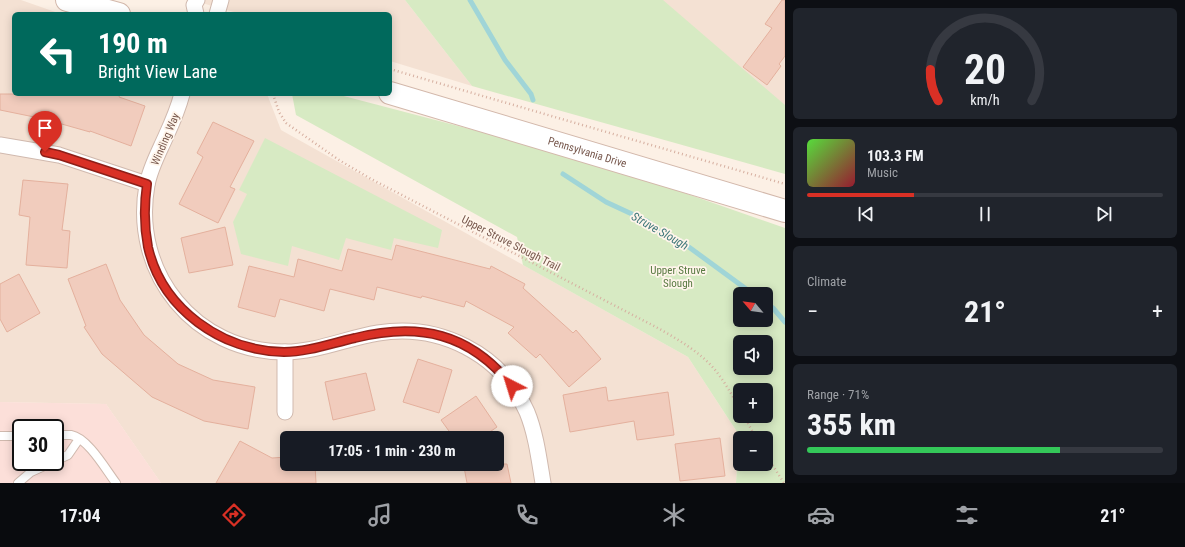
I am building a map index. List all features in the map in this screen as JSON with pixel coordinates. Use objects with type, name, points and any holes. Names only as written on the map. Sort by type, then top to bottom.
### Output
[{"type":"street","points":[[67,0],[112,12]]},
{"type":"street","points":[[196,0],[194,5],[196,12]]},
{"type":"street","points":[[218,12],[221,0]]},
{"type":"street","name":"Pennsylvania Drive","points":[[392,94],[785,211]]},
{"type":"street","name":"Winding Way","points":[[181,96],[147,184],[145,217],[149,248],[160,279],[178,304],[196,322],[219,336],[230,341],[258,349],[284,352],[302,350],[377,333],[410,330],[438,335],[469,348],[497,369],[506,379],[520,400],[532,425],[543,483]]},
{"type":"street","points":[[0,145],[59,155],[147,184]]},
{"type":"street","points":[[284,352],[285,412]]},
{"type":"lane","points":[[64,435],[72,435],[91,449],[116,483]]},
{"type":"lane","points":[[0,436],[12,436]]},
{"type":"lane","points":[[64,457],[68,455],[79,439]]},
{"type":"lane","points":[[18,483],[33,471]]},
{"type":"path","points":[[392,71],[785,184]]},
{"type":"path","name":"Upper Struve Slough Trail","points":[[274,96],[279,112],[286,123],[339,160],[371,179],[656,327],[683,344],[712,366],[720,376],[733,398]]},
{"type":"path","points":[[773,466],[784,483]]},
{"type":"shaded area","points":[[0,0],[21,0],[55,12],[12,12],[12,96],[268,96],[281,130],[688,357],[736,431],[733,431],[733,471],[737,471],[736,483],[161,483],[106,404],[0,402]]},
{"type":"shaded area","points":[[191,0],[405,0],[472,86],[392,62],[392,12],[234,12]]},
{"type":"shaded area","points":[[660,0],[785,0],[785,111]]},
{"type":"shaded area","points":[[0,402],[106,404],[161,483],[0,483]]},
{"type":"green space","points":[[405,0],[663,0],[785,105],[785,174],[472,86]]},
{"type":"green space","name":"Upper Struve Slough","points":[[292,96],[344,96],[596,162],[785,228],[785,483],[736,483],[737,471],[773,471],[773,431],[736,431],[688,357],[523,265],[517,237],[296,115]]},
{"type":"green space","points":[[265,138],[442,230],[438,248],[394,238],[391,250],[346,238],[339,260],[292,246],[288,266],[241,254],[233,222],[247,194],[239,190]]},
{"type":"building","points":[[782,0],[785,0],[785,56],[779,64],[781,66],[767,85],[743,67],[772,28],[765,24]]},
{"type":"building","points":[[0,94],[12,94],[12,96],[119,96],[145,106],[131,146],[90,131],[44,119],[0,110]]},
{"type":"building","points":[[213,122],[254,141],[230,187],[235,189],[218,223],[179,204],[203,157],[197,153]]},
{"type":"building","points":[[23,180],[68,184],[62,230],[70,231],[67,268],[26,265],[30,217],[19,215]]},
{"type":"building","points":[[225,227],[233,265],[189,273],[181,238]]},
{"type":"building","points":[[396,245],[490,269],[491,266],[525,284],[523,288],[573,333],[576,330],[601,359],[569,387],[540,354],[536,358],[508,333],[514,327],[466,301],[464,307],[422,296],[421,298],[377,287],[374,300],[330,289],[324,311],[280,299],[275,317],[238,307],[249,266],[294,277],[298,259],[342,271],[348,249],[392,260]]},
{"type":"building","points":[[106,264],[120,300],[144,335],[178,364],[213,380],[255,387],[248,429],[204,421],[152,397],[102,354],[84,327],[86,326],[68,279]]},
{"type":"building","points":[[19,274],[40,313],[7,332],[0,319],[0,284]]},
{"type":"building","points":[[418,359],[452,370],[439,413],[403,402]]},
{"type":"building","points":[[366,373],[375,410],[333,420],[325,382]]},
{"type":"building","points":[[606,387],[608,401],[668,392],[674,435],[637,440],[634,421],[570,432],[563,395]]},
{"type":"building","points":[[476,396],[497,427],[491,431],[449,431],[441,420]]},
{"type":"building","points":[[720,438],[725,476],[680,481],[675,444]]},
{"type":"building","points":[[240,441],[272,458],[280,457],[280,471],[315,471],[316,483],[216,483]]},
{"type":"building","points":[[504,464],[507,464],[511,483],[467,483],[465,471],[504,471]]},
{"type":"waterway","name":"Struve Slough","points":[[470,0],[505,60],[531,94],[533,100]]},
{"type":"waterway","name":"Struve Slough","points":[[563,174],[606,202],[647,221],[660,232],[682,242],[743,287]]},
{"type":"waterway","name":"Struve Slough","points":[[773,308],[785,322]]},
{"type":"route","points":[[45,152],[59,155],[147,184],[145,201],[146,232],[149,248],[160,279],[168,292],[187,314],[196,322],[219,336],[244,346],[284,352],[302,350],[395,330],[425,332],[445,337],[469,348],[497,369],[512,386]]}]
